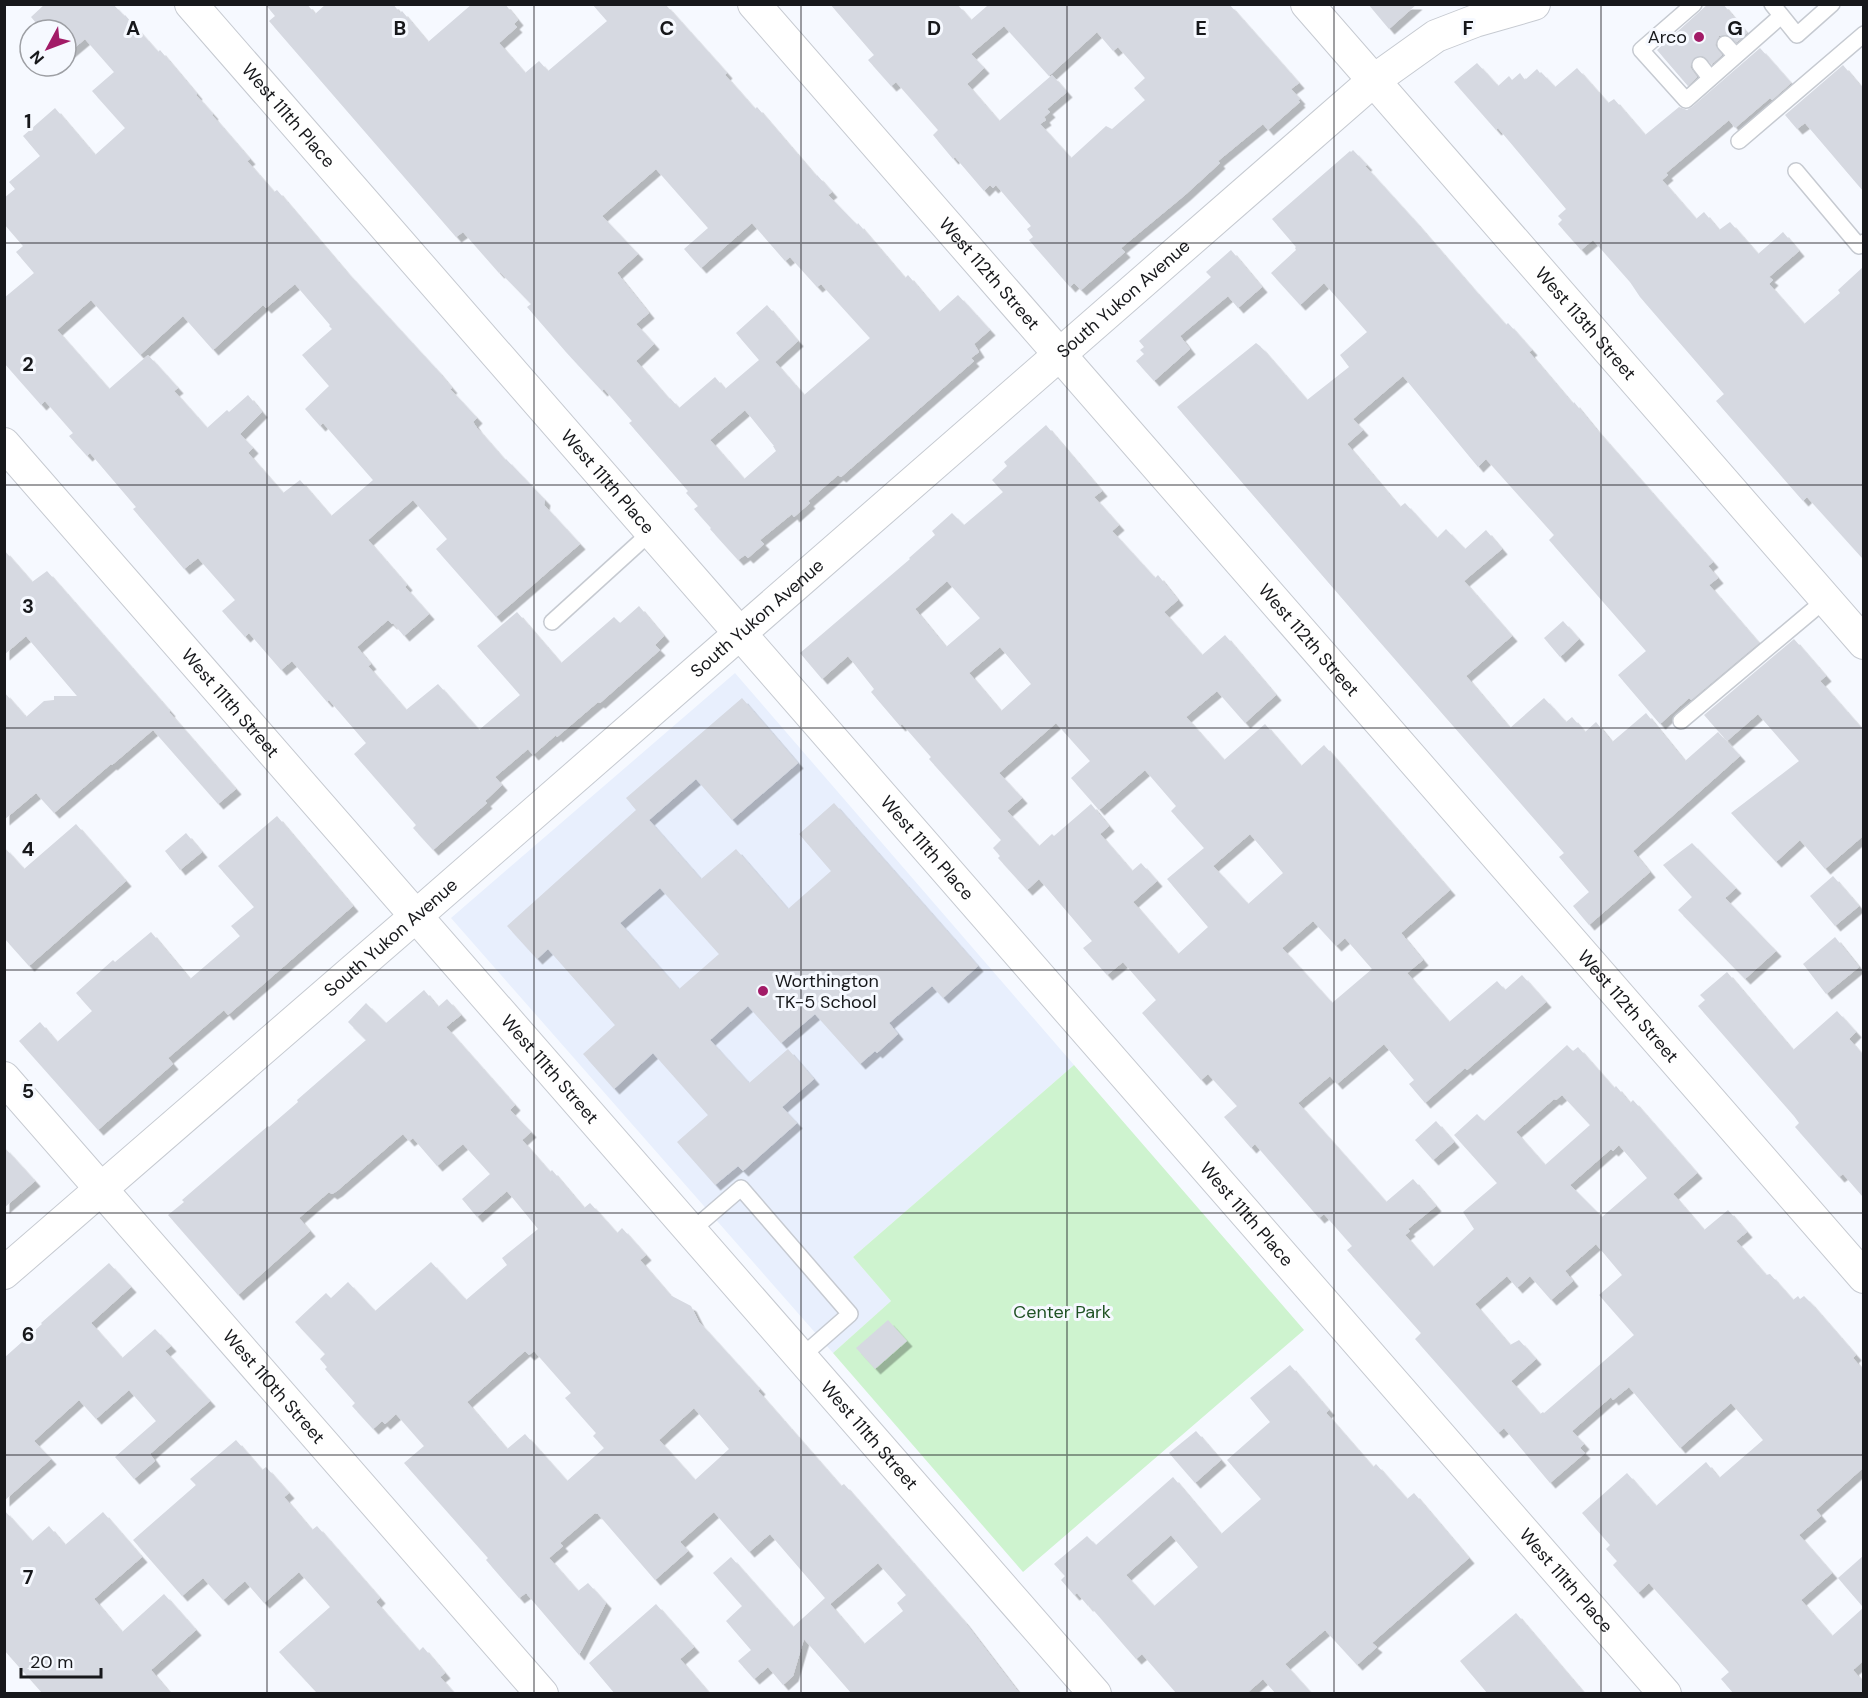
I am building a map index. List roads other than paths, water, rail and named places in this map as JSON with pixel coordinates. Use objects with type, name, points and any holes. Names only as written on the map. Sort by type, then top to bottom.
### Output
[{"type":"street","name":"West 111th Place","points":[[191,4],[1665,1694]]},
{"type":"street","name":"West 112th Street","points":[[754,4],[1863,1277]]},
{"type":"street","name":"West 113th Street","points":[[1307,4],[1863,644]]},
{"type":"street","name":"South Yukon Avenue","points":[[4,1273],[1373,81],[1436,36],[1475,21],[1534,4]]},
{"type":"street","name":"West 111th Street","points":[[4,444],[1095,1694]]},
{"type":"street","name":"West 110th Street","points":[[4,1078],[542,1694]]},
{"type":"lane","points":[[1695,8],[1671,31],[1641,50],[1686,100],[1710,78],[1730,49],[1776,10],[1797,35],[1832,4]]},
{"type":"lane","points":[[1739,141],[1863,34]]},
{"type":"lane","points":[[1700,65],[1710,78]]},
{"type":"lane","points":[[1796,171],[1859,246],[1863,242]]},
{"type":"lane","points":[[552,622],[651,532]]},
{"type":"lane","points":[[1681,721],[1825,600]]},
{"type":"lane","points":[[691,1231],[741,1188],[850,1314],[801,1357]]},
{"type":"place","name":"Arco","points":[[1699,37]]},
{"type":"place","name":"Worthington TK-5 School","points":[[763,991]]},
{"type":"park label","name":"Center Park","points":[[1062,1312]]}]
